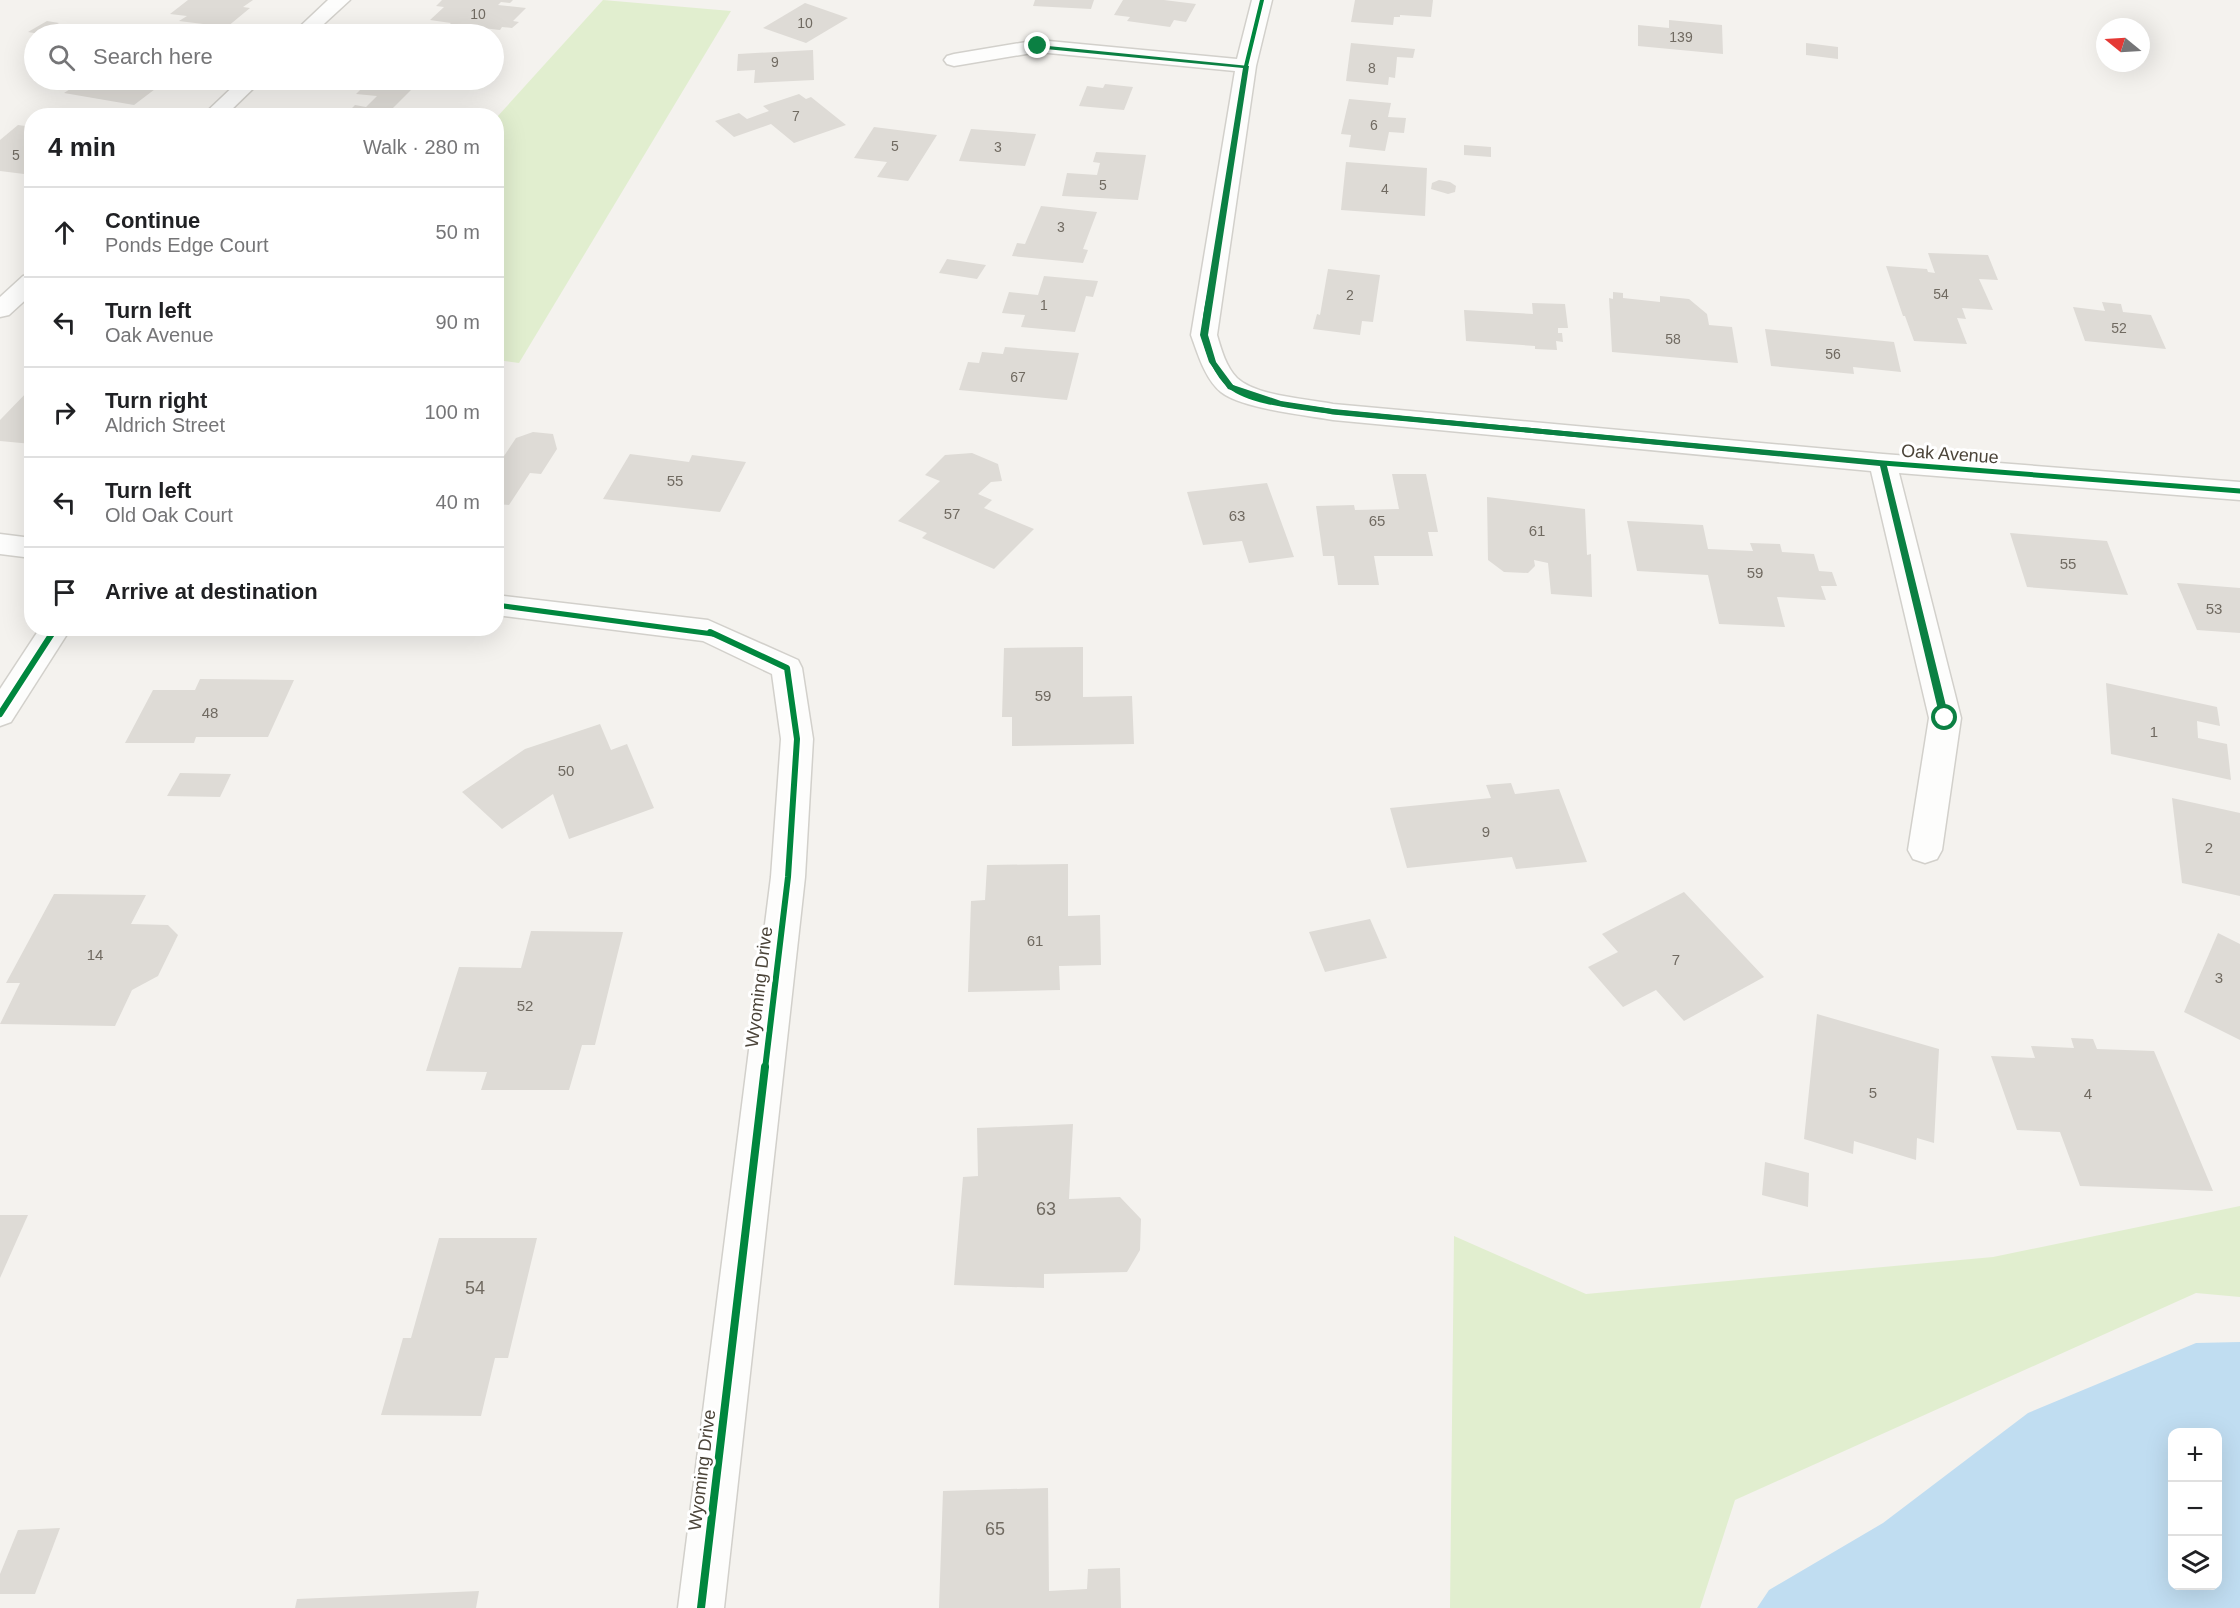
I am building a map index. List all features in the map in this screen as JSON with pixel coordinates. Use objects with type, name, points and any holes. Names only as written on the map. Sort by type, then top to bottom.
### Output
[{"type":"street","points":[[313,24],[340,0]]},
{"type":"street","points":[[954,60],[1038,46],[1246,66],[1262,0]]},
{"type":"street","name":"Oak Avenue","points":[[1246,66],[1204,335],[1212,362],[1231,387],[1280,404],[1333,412],[1883,464],[2240,491]]},
{"type":"street","points":[[221,108],[241,90]]},
{"type":"street","points":[[0,310],[24,288]]},
{"type":"street","points":[[1883,464],[1945,718],[1925,850]]},
{"type":"street","points":[[0,543],[24,547]]},
{"type":"street","name":"Wyoming Drive","points":[[504,606],[708,631],[787,668],[797,739],[788,878],[701,1608]]},
{"type":"street","points":[[0,714],[51,636]]},
{"type":"green space","points":[[603,0],[731,11],[519,363],[504,361],[504,109]]},
{"type":"green space","points":[[2240,1206],[2240,1297],[2196,1293],[1735,1500],[1700,1608],[1450,1608],[1454,1236],[1586,1294],[1993,1257]]},
{"type":"water","points":[[2240,1342],[2240,1608],[1757,1608],[1769,1590],[1883,1523],[2028,1413],[2196,1343]]},
{"type":"building","points":[[188,0],[253,0],[243,7],[250,8],[231,24],[179,21],[187,16],[170,14]]},
{"type":"building","points":[[442,0],[513,0],[510,3],[501,2],[498,5],[526,8],[513,21],[519,22],[512,28],[504,27],[504,24],[450,24],[430,20],[444,7],[436,6]]},
{"type":"building","points":[[1035,0],[1094,0],[1091,9],[1033,6]]},
{"type":"building","points":[[1123,0],[1164,0],[1196,4],[1186,22],[1174,20],[1170,27],[1127,21],[1130,17],[1114,15]]},
{"type":"building","points":[[1355,0],[1433,0],[1431,17],[1400,15],[1400,17],[1394,17],[1393,25],[1351,22]]},
{"type":"building","points":[[805,3],[848,18],[806,43],[763,28]]},
{"type":"building","points":[[1669,20],[1722,25],[1723,54],[1638,46],[1638,25],[1669,28]]},
{"type":"building","points":[[47,21],[59,23],[57,24],[42,24]]},
{"type":"building","points":[[1351,43],[1415,49],[1413,58],[1397,57],[1395,78],[1389,77],[1388,85],[1346,81]]},
{"type":"building","points":[[1806,43],[1838,47],[1838,59],[1806,55]]},
{"type":"building","points":[[813,50],[814,80],[754,83],[755,70],[737,71],[738,54]]},
{"type":"building","points":[[1105,84],[1133,87],[1124,110],[1079,106],[1087,86],[1103,88]]},
{"type":"building","points":[[69,90],[154,90],[134,105],[64,93]]},
{"type":"building","points":[[360,90],[411,90],[393,108],[352,108],[355,105],[366,107],[377,96],[356,94]]},
{"type":"building","points":[[799,94],[806,99],[811,97],[846,125],[794,143],[771,124],[734,137],[715,121],[739,113],[747,119],[769,111],[763,106]]},
{"type":"building","points":[[1349,99],[1391,103],[1388,117],[1406,118],[1404,133],[1389,132],[1385,151],[1349,147],[1351,135],[1341,134]]},
{"type":"building","points":[[18,125],[24,126],[24,174],[0,171],[0,140]]},
{"type":"building","points":[[874,127],[937,135],[908,181],[877,177],[887,162],[854,158]]},
{"type":"building","points":[[971,129],[1036,134],[1025,166],[959,161]]},
{"type":"building","points":[[1464,145],[1491,147],[1491,157],[1464,155]]},
{"type":"building","points":[[1096,152],[1146,155],[1138,200],[1062,196],[1067,173],[1097,175],[1100,163],[1093,162]]},
{"type":"building","points":[[1346,162],[1427,168],[1425,216],[1341,210]]},
{"type":"building","points":[[1439,180],[1456,186],[1455,192],[1448,194],[1431,189],[1432,183]]},
{"type":"building","points":[[1041,206],[1097,212],[1083,249],[1088,250],[1083,263],[1012,256],[1017,243],[1025,244]]},
{"type":"building","points":[[1928,253],[1988,255],[1998,280],[1979,279],[1993,310],[1962,308],[1966,319],[1957,318],[1967,344],[1914,341],[1905,316],[1903,316],[1886,266],[1927,269],[1928,272],[1935,273]]},
{"type":"building","points":[[947,259],[986,265],[977,279],[939,273]]},
{"type":"building","points":[[1328,269],[1380,275],[1373,322],[1362,321],[1360,335],[1313,329],[1317,314],[1320,315]]},
{"type":"building","points":[[1044,276],[1098,281],[1093,297],[1086,296],[1075,332],[1021,327],[1025,315],[1002,313],[1009,292],[1038,295]]},
{"type":"building","points":[[1613,292],[1623,293],[1623,298],[1660,302],[1660,296],[1689,299],[1707,314],[1709,325],[1732,327],[1738,363],[1612,352],[1609,298],[1613,299]]},
{"type":"building","points":[[2102,302],[2121,304],[2123,312],[2151,315],[2166,349],[2085,341],[2073,307],[2105,311]]},
{"type":"building","points":[[1532,303],[1565,304],[1568,328],[1558,328],[1558,333],[1562,333],[1563,342],[1556,341],[1557,350],[1535,349],[1535,346],[1466,341],[1464,310],[1533,314]]},
{"type":"building","points":[[1765,329],[1894,342],[1901,372],[1853,367],[1854,374],[1771,366]]},
{"type":"building","points":[[1005,347],[1079,353],[1067,400],[959,390],[968,362],[979,363],[982,352],[1003,354]]},
{"type":"building","points":[[24,395],[24,443],[0,441],[0,420]]},
{"type":"building","points":[[533,432],[553,434],[557,449],[541,474],[530,473],[509,505],[504,505],[504,456],[516,438]]},
{"type":"building","points":[[972,453],[998,464],[1002,481],[991,482],[978,494],[992,500],[984,508],[1034,529],[994,569],[922,538],[927,533],[898,521],[940,481],[925,475],[945,455]]},
{"type":"building","points":[[630,454],[689,462],[692,455],[746,462],[720,512],[603,499]]},
{"type":"building","points":[[1392,474],[1426,474],[1438,532],[1428,532],[1433,556],[1374,556],[1379,585],[1338,585],[1334,556],[1323,556],[1316,506],[1354,505],[1355,510],[1399,509]]},
{"type":"building","points":[[1267,483],[1294,557],[1249,563],[1242,541],[1203,545],[1187,492]]},
{"type":"building","points":[[1487,497],[1585,509],[1587,555],[1591,554],[1592,597],[1551,594],[1548,563],[1534,560],[1535,566],[1528,573],[1504,572],[1488,560]]},
{"type":"building","points":[[1627,521],[1703,525],[1708,549],[1753,551],[1750,543],[1780,544],[1782,552],[1814,554],[1819,571],[1832,572],[1837,586],[1821,586],[1826,600],[1777,597],[1785,627],[1719,624],[1708,575],[1637,571]]},
{"type":"building","points":[[2010,533],[2107,541],[2128,595],[2027,587]]},
{"type":"building","points":[[2177,583],[2240,588],[2240,633],[2197,630]]},
{"type":"building","points":[[1083,647],[1083,697],[1132,696],[1134,744],[1012,746],[1012,717],[1002,717],[1004,648]]},
{"type":"building","points":[[200,679],[294,680],[268,737],[196,737],[194,743],[125,743],[153,690],[195,690]]},
{"type":"building","points":[[2106,683],[2217,707],[2220,726],[2197,721],[2198,738],[2227,744],[2231,780],[2111,754]]},
{"type":"building","points":[[600,724],[611,750],[627,744],[654,808],[569,839],[553,794],[502,829],[462,792],[525,749]]},
{"type":"building","points":[[180,773],[231,774],[220,797],[167,796]]},
{"type":"building","points":[[1511,783],[1515,794],[1559,789],[1587,862],[1516,869],[1512,857],[1407,868],[1390,808],[1491,798],[1486,785]]},
{"type":"building","points":[[2172,798],[2240,813],[2240,896],[2182,883]]},
{"type":"building","points":[[1068,864],[1068,916],[1100,915],[1101,965],[1059,966],[1060,990],[968,992],[971,901],[985,900],[987,865]]},
{"type":"building","points":[[1684,892],[1764,977],[1684,1021],[1656,990],[1623,1007],[1588,967],[1618,952],[1602,934]]},
{"type":"building","points":[[54,894],[146,895],[131,924],[168,925],[178,935],[158,976],[132,990],[115,1026],[0,1024],[20,983],[6,983]]},
{"type":"building","points":[[1370,919],[1387,958],[1325,972],[1309,932]]},
{"type":"building","points":[[531,931],[623,932],[595,1045],[582,1045],[569,1090],[481,1090],[487,1072],[426,1071],[459,967],[521,968]]},
{"type":"building","points":[[2218,933],[2240,944],[2240,1040],[2184,1012]]},
{"type":"building","points":[[1817,1014],[1939,1049],[1934,1143],[1917,1138],[1916,1160],[1854,1141],[1853,1154],[1804,1139]]},
{"type":"building","points":[[2071,1038],[2093,1039],[2097,1049],[2154,1051],[2213,1191],[2080,1186],[2060,1132],[2017,1130],[1991,1056],[2035,1058],[2031,1046],[2074,1048]]},
{"type":"building","points":[[1073,1124],[1069,1199],[1120,1197],[1141,1219],[1140,1250],[1127,1272],[1044,1274],[1044,1288],[954,1285],[963,1177],[978,1176],[977,1128]]},
{"type":"building","points":[[1765,1162],[1809,1173],[1808,1207],[1762,1195]]},
{"type":"building","points":[[0,1215],[28,1215],[0,1278]]},
{"type":"building","points":[[439,1238],[537,1238],[508,1358],[495,1358],[481,1416],[381,1415],[403,1338],[411,1338]]},
{"type":"building","points":[[1048,1488],[1049,1591],[1087,1589],[1088,1569],[1120,1568],[1121,1608],[939,1608],[943,1491]]},
{"type":"building","points":[[60,1528],[35,1594],[0,1594],[0,1574],[18,1530]]},
{"type":"building","points":[[479,1591],[476,1608],[295,1608],[297,1599]]},
{"type":"cycle path","points":[[1262,0],[1246,66],[1204,335],[1220,373],[1229,385],[1237,390],[1263,399],[1333,412],[1883,463],[2240,491]]},
{"type":"cycle path","points":[[504,606],[708,631],[787,668],[797,739],[788,877],[701,1608]]},
{"type":"cycle path","points":[[0,714],[51,636]]},
{"type":"route","points":[[1038,46],[1246,66],[1204,335],[1212,362],[1231,387],[1280,404],[1333,412],[1883,464],[1945,718]]}]
